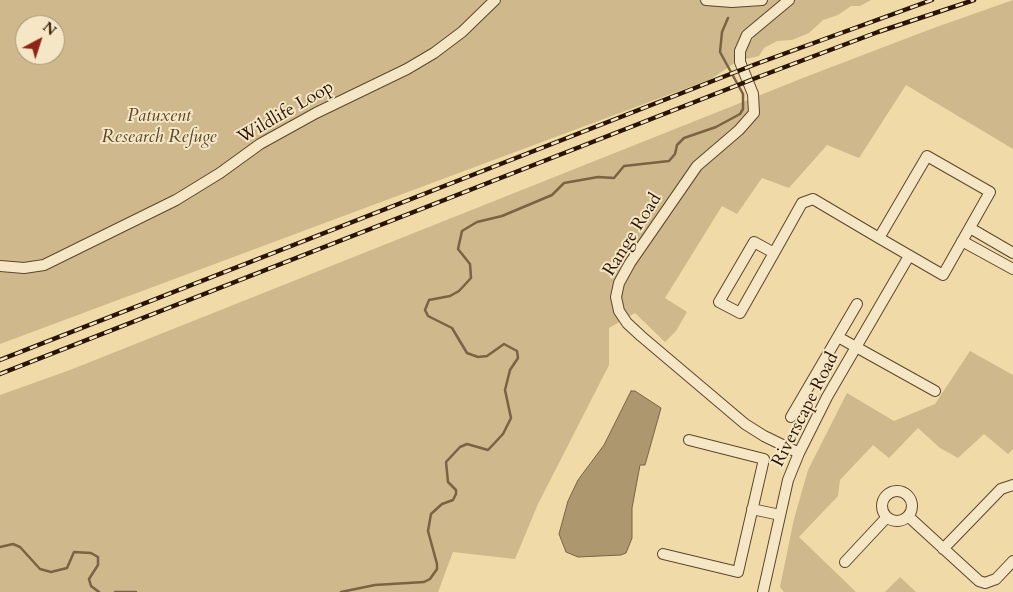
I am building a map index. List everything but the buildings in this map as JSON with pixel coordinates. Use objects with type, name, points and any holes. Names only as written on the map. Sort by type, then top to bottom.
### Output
[{"type":"street","name":"Wildlife Loop","points":[[0,266],[24,268],[44,264],[176,200],[220,173],[260,144],[316,113],[407,69],[434,53],[462,32],[495,0]]},
{"type":"street","points":[[706,0],[732,2],[762,0]]},
{"type":"street","name":"Range Road","points":[[789,0],[747,35],[740,51],[740,62],[753,94],[754,113],[739,130],[697,166],[630,263],[619,283],[616,297],[619,311],[627,323],[641,336],[745,424],[764,436],[799,453]]},
{"type":"street","points":[[774,253],[754,242],[719,302],[740,313],[774,253],[802,203],[813,199],[879,238],[943,275],[990,192],[927,156],[879,238]]},
{"type":"street","points":[[970,228],[1013,253]]},
{"type":"street","points":[[962,241],[1013,270]]},
{"type":"street","name":"Riverscape Road","points":[[763,592],[788,480],[799,453],[856,347],[910,256]]},
{"type":"street","points":[[791,417],[857,304]]},
{"type":"street","points":[[838,337],[935,391]]},
{"type":"street","points":[[663,554],[738,572],[764,459],[689,440]]},
{"type":"street","points":[[943,549],[1001,489],[1013,484]]},
{"type":"street","points":[[896,491],[907,494],[913,505],[909,517],[899,522],[887,517],[882,508],[886,496],[896,491]]},
{"type":"street","points":[[752,509],[780,515]]},
{"type":"street","points":[[845,562],[887,517]]},
{"type":"street","points":[[909,517],[973,577],[985,583],[996,579],[1013,561]]},
{"type":"green space","name":"Patuxent Research Refuge","points":[[0,0],[871,0],[860,6],[851,6],[838,15],[823,20],[809,33],[792,40],[777,41],[764,48],[759,56],[745,59],[744,50],[754,37],[738,43],[736,62],[711,79],[0,344]]},
{"type":"green space","points":[[1013,0],[1013,149],[906,85],[859,158],[827,145],[789,188],[762,178],[737,214],[722,206],[665,298],[687,312],[676,331],[665,342],[635,313],[609,328],[609,365],[538,504],[515,559],[453,552],[438,592],[0,592],[0,395],[70,370],[808,76]]},
{"type":"green space","points":[[970,351],[1013,375],[1013,449],[1008,454],[984,434],[958,458],[940,448],[918,428],[889,458],[873,445],[840,480],[838,496],[799,537],[856,592],[784,592],[780,587],[794,519],[808,470],[847,393],[894,421],[935,404]]},
{"type":"green space","points":[[900,577],[916,592],[885,592]]},
{"type":"shaded area","points":[[631,391],[635,391],[661,408],[645,465],[640,465],[632,508],[632,538],[626,553],[621,555],[578,557],[566,552],[559,534],[568,501],[578,480],[604,445]]},
{"type":"waterway","points":[[341,592],[375,585],[424,582],[430,579],[437,569],[428,531],[431,514],[442,504],[453,500],[456,494],[456,490],[448,482],[446,462],[460,447],[467,444],[488,450],[503,434],[511,418],[505,390],[510,370],[518,358],[517,351],[504,344],[487,356],[478,357],[467,353],[452,328],[428,316],[425,310],[429,300],[450,296],[459,291],[471,278],[470,264],[458,249],[462,231],[477,222],[502,216],[552,195],[564,183],[598,177],[614,178],[624,166],[669,161],[675,154],[677,145],[684,138],[716,127],[740,114],[743,109],[743,94],[720,52],[722,32],[728,18]]},
{"type":"waterway","points":[[0,547],[13,544],[20,547],[40,569],[51,572],[67,568],[74,552],[91,553],[98,557],[98,565],[89,579],[91,586],[99,592]]},
{"type":"waterway","points":[[115,592],[136,592]]},
{"type":"railway","points":[[0,360],[756,64],[932,0]]},
{"type":"railway","points":[[0,374],[761,76],[878,32],[974,0]]}]
